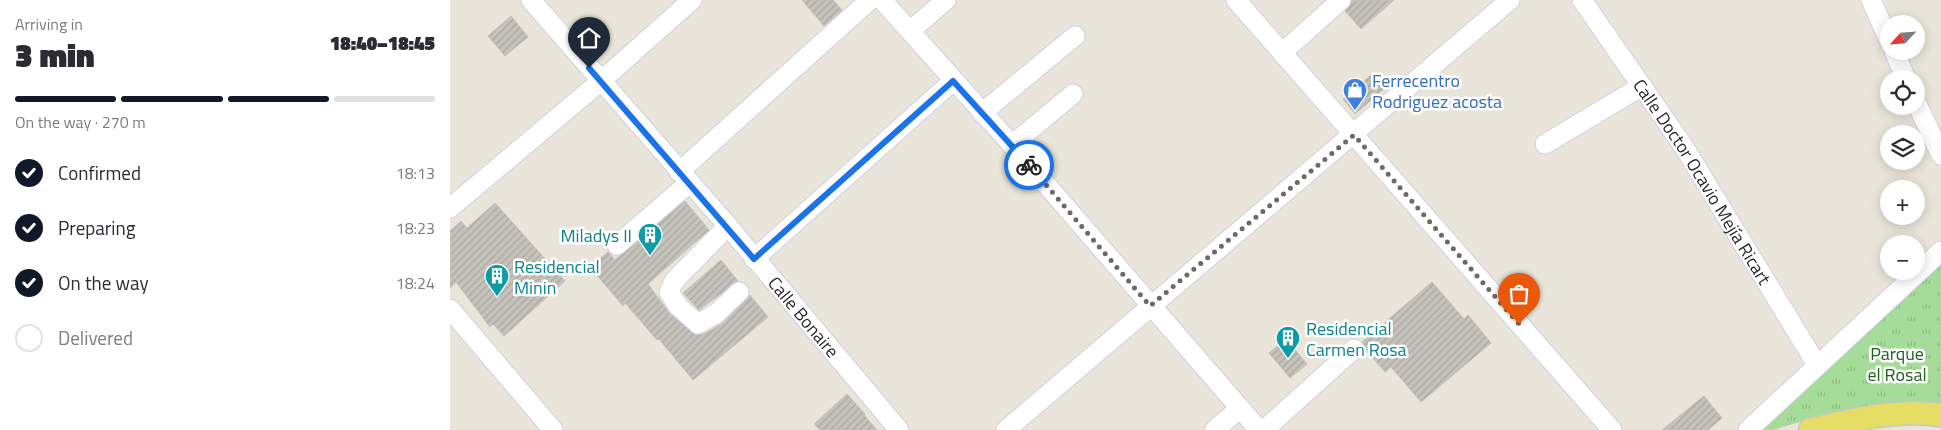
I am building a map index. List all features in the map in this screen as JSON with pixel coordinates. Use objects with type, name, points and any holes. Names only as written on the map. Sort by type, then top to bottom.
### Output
[{"type":"main road","points":[[1810,430],[1863,419],[1898,415],[1941,415]]},
{"type":"street","name":"Calle Bonaire","points":[[532,0],[684,178],[728,226],[899,430]]},
{"type":"street","points":[[450,208],[601,81],[692,0]]},
{"type":"street","points":[[617,245],[684,178],[870,0]]},
{"type":"street","points":[[882,0],[1012,145],[1259,430]]},
{"type":"street","points":[[910,31],[946,0]]},
{"type":"street","points":[[1236,0],[1607,428]]},
{"type":"street","points":[[1282,53],[1341,0]]},
{"type":"street","points":[[1006,430],[1510,0]]},
{"type":"street","name":"Calle Doctor Ocavio Mejía Ricart","points":[[1582,0],[1684,147],[1817,365]]},
{"type":"street","points":[[1871,0],[1880,20]]},
{"type":"street","points":[[982,113],[1075,36]]},
{"type":"street","points":[[754,259],[953,81]]},
{"type":"street","points":[[1545,144],[1642,86]]},
{"type":"street","points":[[1012,145],[1073,94]]},
{"type":"street","points":[[1922,115],[1941,155]]},
{"type":"street","points":[[728,226],[674,281],[670,292],[678,306],[698,324],[717,314],[739,292]]},
{"type":"street","points":[[1748,430],[1941,251]]},
{"type":"street","points":[[450,309],[550,429]]},
{"type":"street","points":[[1264,430],[1354,349]]},
{"type":"street","points":[[1215,430],[1240,408]]},
{"type":"green space","name":"Parque el Rosal","points":[[1941,264],[1941,405],[1818,417],[1772,430],[1760,430],[1925,280]]},
{"type":"building","points":[[802,0],[833,0],[842,10],[824,26]]},
{"type":"building","points":[[1352,0],[1394,0],[1361,29],[1345,11]]},
{"type":"building","points":[[511,16],[528,37],[505,56],[488,36]]},
{"type":"building","points":[[1372,74],[1384,89],[1355,114],[1343,99]]},
{"type":"building","points":[[685,201],[709,230],[648,284],[670,314],[696,335],[704,334],[723,323],[750,295],[768,317],[693,380],[659,339],[657,340],[625,303],[623,306],[590,267],[608,252],[615,260]]},
{"type":"building","points":[[495,203],[565,281],[504,336],[493,324],[490,327],[456,282],[450,288],[450,231],[461,221],[467,228]]},
{"type":"building","points":[[721,260],[738,281],[699,310],[683,293]]},
{"type":"building","points":[[1432,282],[1464,319],[1468,315],[1491,343],[1421,402],[1391,367],[1385,372],[1365,349],[1362,342]]},
{"type":"building","name":"Residencial Carmen Rosa","points":[[1286,339],[1307,364],[1290,378],[1269,353]]},
{"type":"building","points":[[847,394],[877,430],[820,430],[814,424]]},
{"type":"building","points":[[1704,396],[1722,418],[1708,430],[1662,430]]},
{"type":"way so far","points":[[1029,165],[1150,306],[1354,135],[1519,324]]},
{"type":"place","name":"Ferrecentro Rodriguez acosta","points":[[1355,111]]},
{"type":"place","name":"Miladys II","points":[[650,256]]},
{"type":"place","name":"Residencial Minin","points":[[497,297]]},
{"type":"place","name":"Residencial Carmen Rosa","points":[[1288,359]]},
{"type":"route","points":[[589,68],[728,226],[754,259],[953,81],[1029,165]]}]
